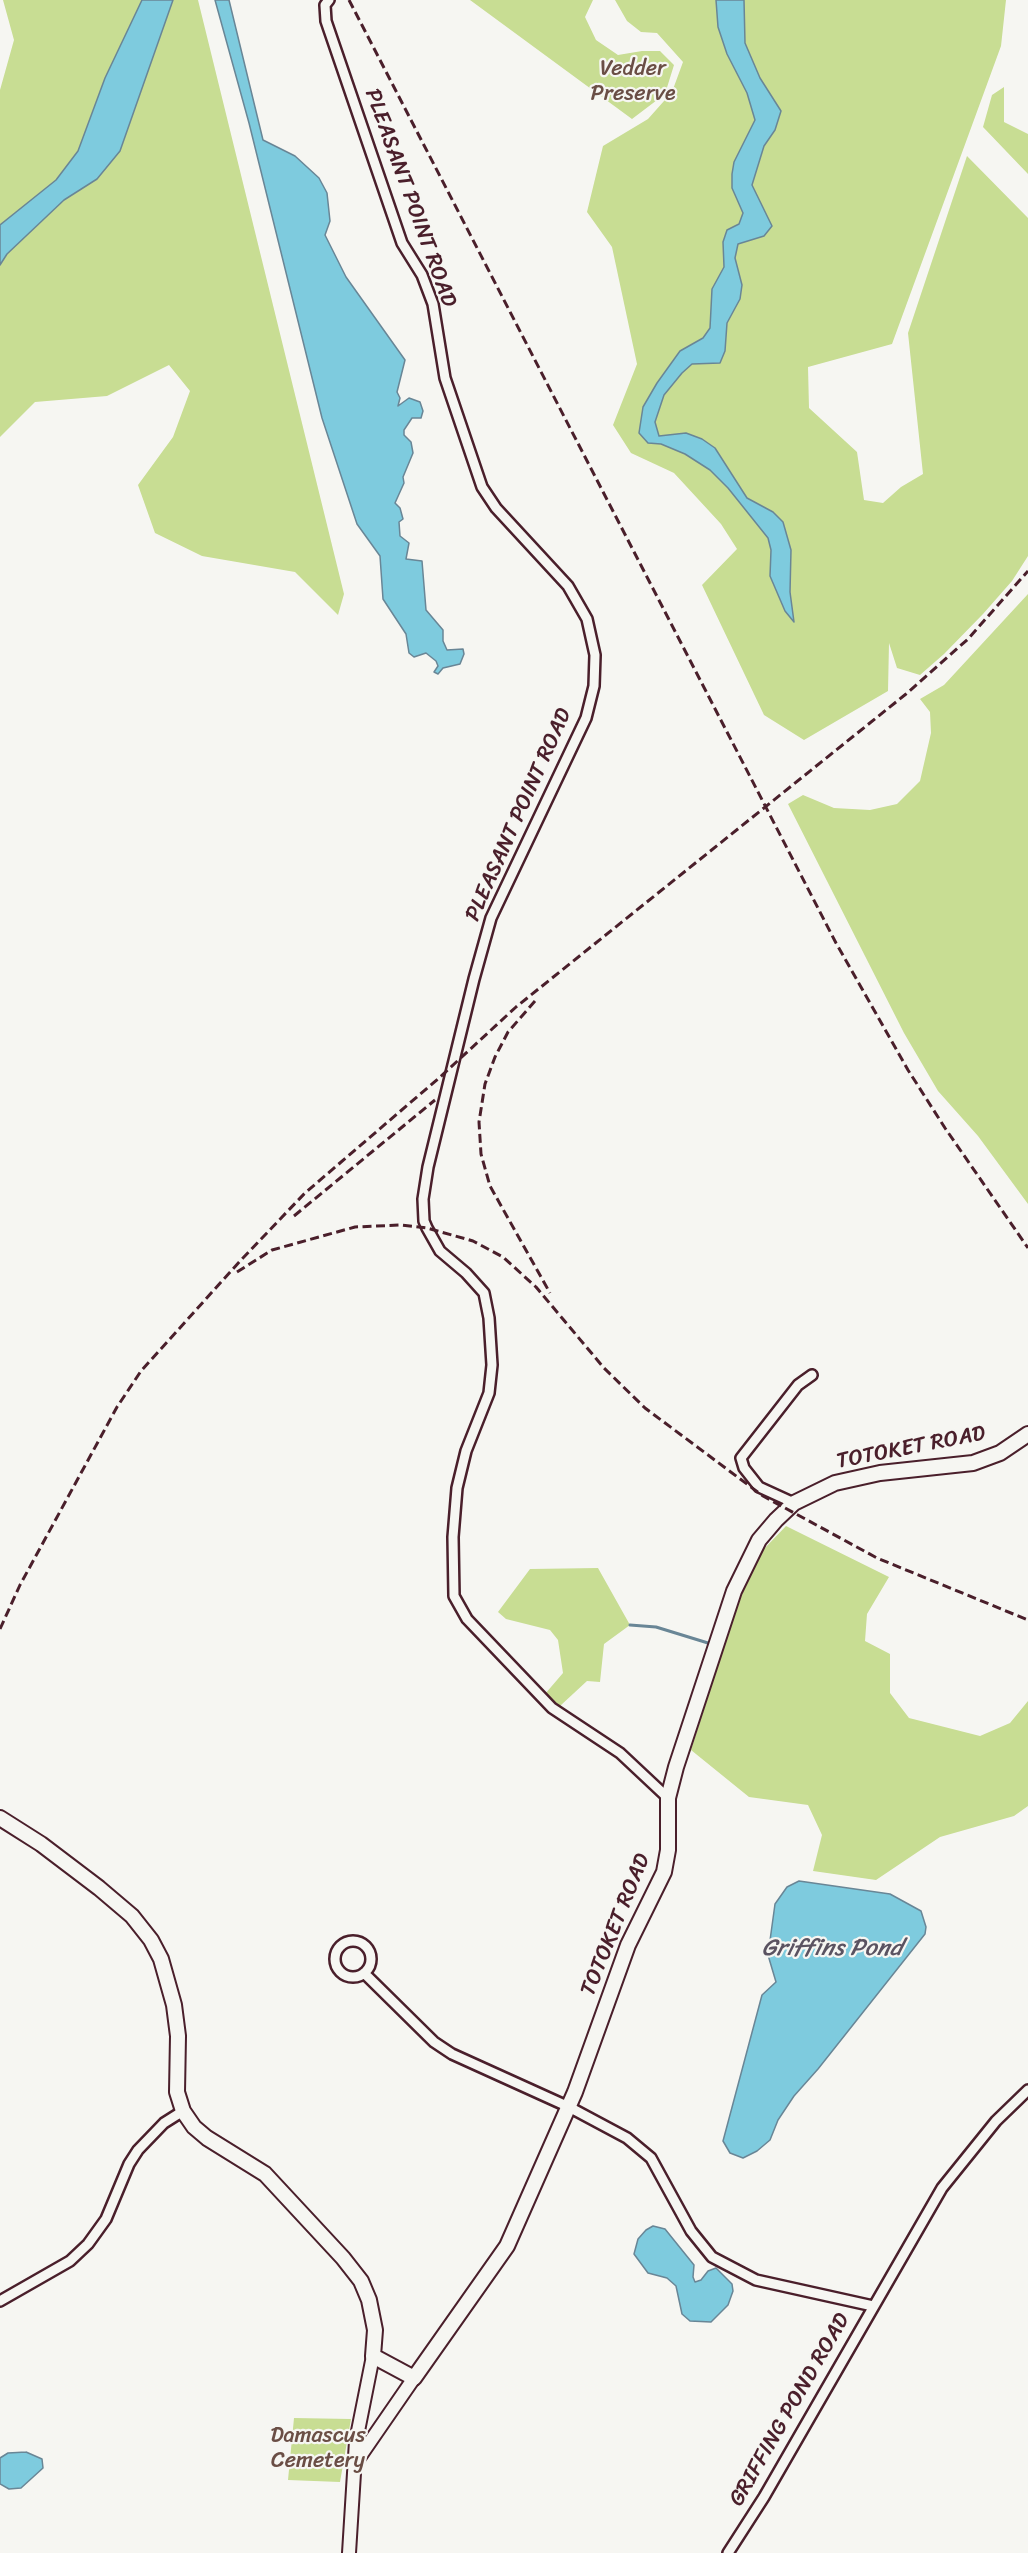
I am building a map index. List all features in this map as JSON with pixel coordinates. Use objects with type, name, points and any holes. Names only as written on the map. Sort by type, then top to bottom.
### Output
[{"type":"main road","name":"TOTOKET ROAD","points":[[414,2378],[504,2252],[569,2107],[628,1946],[664,1872],[668,1850],[668,1798],[712,1657],[742,1571],[766,1531],[794,1503],[818,1490],[853,1478],[956,1466],[989,1458],[1028,1434]]},
{"type":"main road","points":[[0,1818],[41,1844],[99,1888],[132,1916],[151,1940],[161,1959],[174,2005],[178,2036],[177,2092],[183,2111],[194,2127],[207,2138],[265,2174],[343,2258],[361,2281],[369,2300],[375,2330],[373,2356],[414,2378]]},
{"type":"street","name":"PLEASANT POINT ROAD","points":[[328,0],[325,5],[326,21],[402,243],[422,275],[433,304],[445,378],[482,488],[496,508],[568,586],[586,619],[595,655],[594,686],[586,718],[491,918],[428,1167],[423,1199],[424,1221],[427,1228],[440,1251],[466,1273],[484,1293],[489,1318],[492,1365],[489,1393],[466,1451],[457,1488],[453,1537],[454,1596],[467,1619],[552,1708],[620,1753],[668,1798]]},
{"type":"street","points":[[794,1503],[759,1487],[744,1468],[741,1458],[798,1385],[812,1375]]},
{"type":"street","name":"GRIFFING POND ROAD","points":[[364,1973],[434,2042],[452,2054],[620,2132],[651,2158],[691,2231],[712,2257],[756,2280],[873,2306],[764,2497],[728,2553]]},
{"type":"street","points":[[873,2306],[942,2188],[996,2121],[1028,2090]]},
{"type":"street","points":[[0,2301],[70,2261],[87,2244],[106,2219],[129,2164],[138,2150],[164,2123],[183,2111]]},
{"type":"street","points":[[349,2553],[358,2423],[373,2356]]},
{"type":"street","name":"TOTOKET ROAD","points":[[354,2466],[414,2378]]},
{"type":"green space","points":[[3,0],[142,0],[105,78],[78,151],[56,180],[0,225],[0,90],[14,40]]},
{"type":"green space","points":[[173,0],[198,0],[344,594],[338,615],[295,572],[202,556],[155,533],[138,485],[173,437],[190,391],[169,365],[107,396],[35,402],[0,437],[0,265],[7,254],[64,200],[97,179],[120,151]]},
{"type":"green space","name":"Vedder Preserve","points":[[470,0],[593,0],[585,17],[596,40],[618,55],[660,51],[674,65],[665,94],[632,119]]},
{"type":"green space","points":[[615,0],[1006,0],[1001,46],[892,344],[808,367],[809,408],[857,452],[864,500],[883,503],[901,487],[923,474],[908,333],[967,156],[1028,218],[1028,556],[1012,581],[983,614],[920,675],[897,668],[889,643],[888,691],[804,740],[764,715],[702,585],[737,549],[721,524],[674,473],[631,453],[613,425],[637,364],[612,247],[587,212],[603,146],[648,119],[672,92],[683,62],[657,33],[641,32],[627,21]]},
{"type":"green space","points":[[1004,87],[1004,122],[1028,134],[1028,174],[983,127],[992,95]]},
{"type":"green space","points":[[1028,594],[1028,1204],[978,1136],[938,1091],[904,1033],[788,804],[803,795],[834,808],[870,810],[897,804],[920,781],[931,733],[930,712],[920,699],[944,685]]},
{"type":"green space","points":[[786,1526],[889,1577],[867,1614],[865,1641],[890,1654],[890,1693],[909,1718],[980,1736],[1010,1723],[1028,1701],[1028,1806],[1014,1816],[940,1837],[876,1880],[813,1871],[822,1835],[808,1805],[749,1797],[691,1750],[741,1592],[763,1550]]},
{"type":"green space","points":[[598,1568],[630,1625],[604,1644],[600,1682],[587,1681],[560,1706],[545,1694],[563,1673],[558,1640],[550,1630],[506,1619],[498,1612],[530,1569]]},
{"type":"green space","name":"Damascus Cemetery","points":[[294,2418],[351,2419],[340,2482],[288,2480]]},
{"type":"water","points":[[142,0],[173,0],[120,151],[97,179],[64,200],[7,254],[0,265],[0,225],[56,180],[78,151],[105,78]]},
{"type":"water","points":[[215,0],[229,0],[263,140],[295,156],[319,178],[327,193],[330,221],[325,235],[346,277],[405,360],[397,392],[400,398],[398,406],[409,398],[420,402],[423,411],[421,418],[412,418],[404,430],[404,435],[411,442],[413,453],[395,503],[400,508],[403,519],[399,522],[400,536],[409,543],[406,559],[422,561],[426,610],[443,630],[443,641],[447,650],[463,649],[464,654],[460,664],[443,668],[438,674],[434,672],[438,666],[436,661],[426,653],[414,657],[409,653],[406,634],[383,599],[380,556],[357,524],[322,418],[249,123]]},
{"type":"water","points":[[716,0],[744,0],[745,43],[760,78],[781,111],[775,130],[764,146],[752,185],[772,226],[764,236],[738,244],[735,258],[742,285],[740,299],[727,323],[725,351],[720,363],[692,364],[682,373],[664,395],[655,422],[659,436],[686,433],[702,439],[715,448],[747,498],[773,512],[783,522],[791,550],[790,592],[794,622],[785,611],[770,576],[771,550],[768,538],[728,488],[710,470],[685,454],[661,444],[648,443],[639,433],[643,407],[657,383],[680,351],[703,338],[710,328],[712,289],[724,267],[723,242],[727,230],[739,224],[743,213],[732,188],[732,174],[734,162],[755,120],[747,93],[727,54],[718,27]]},
{"type":"water","name":"Griffins Pond","points":[[799,1881],[890,1894],[921,1911],[926,1927],[925,1934],[794,2096],[778,2120],[770,2140],[757,2151],[743,2158],[730,2153],[723,2141],[762,1995],[776,1982],[768,1955],[775,1904],[787,1887]]},
{"type":"water","points":[[653,2226],[665,2229],[694,2265],[695,2282],[701,2280],[708,2271],[716,2268],[732,2284],[733,2291],[728,2305],[711,2322],[690,2321],[682,2314],[676,2286],[667,2278],[648,2273],[634,2254],[638,2239]]},
{"type":"water","points":[[26,2452],[42,2459],[43,2468],[21,2488],[9,2489],[0,2484],[0,2458],[8,2453]]},
{"type":"waterway","points":[[630,1625],[656,1627],[708,1643]]},
{"type":"railway","points":[[349,0],[836,943],[908,1070],[1028,1248]]},
{"type":"railway","points":[[0,1629],[20,1585],[117,1407],[141,1371],[305,1193],[439,1078],[516,1007],[906,694],[968,639],[1028,571]]},
{"type":"railway","points":[[535,1001],[508,1032],[495,1057],[485,1084],[479,1122],[481,1154],[490,1186],[550,1293]]},
{"type":"railway","points":[[294,1216],[435,1100]]},
{"type":"railway","points":[[237,1272],[272,1250],[355,1227],[401,1225],[427,1228],[473,1241],[503,1257],[536,1287],[604,1368],[645,1408],[763,1496],[877,1558],[1028,1620]]}]
